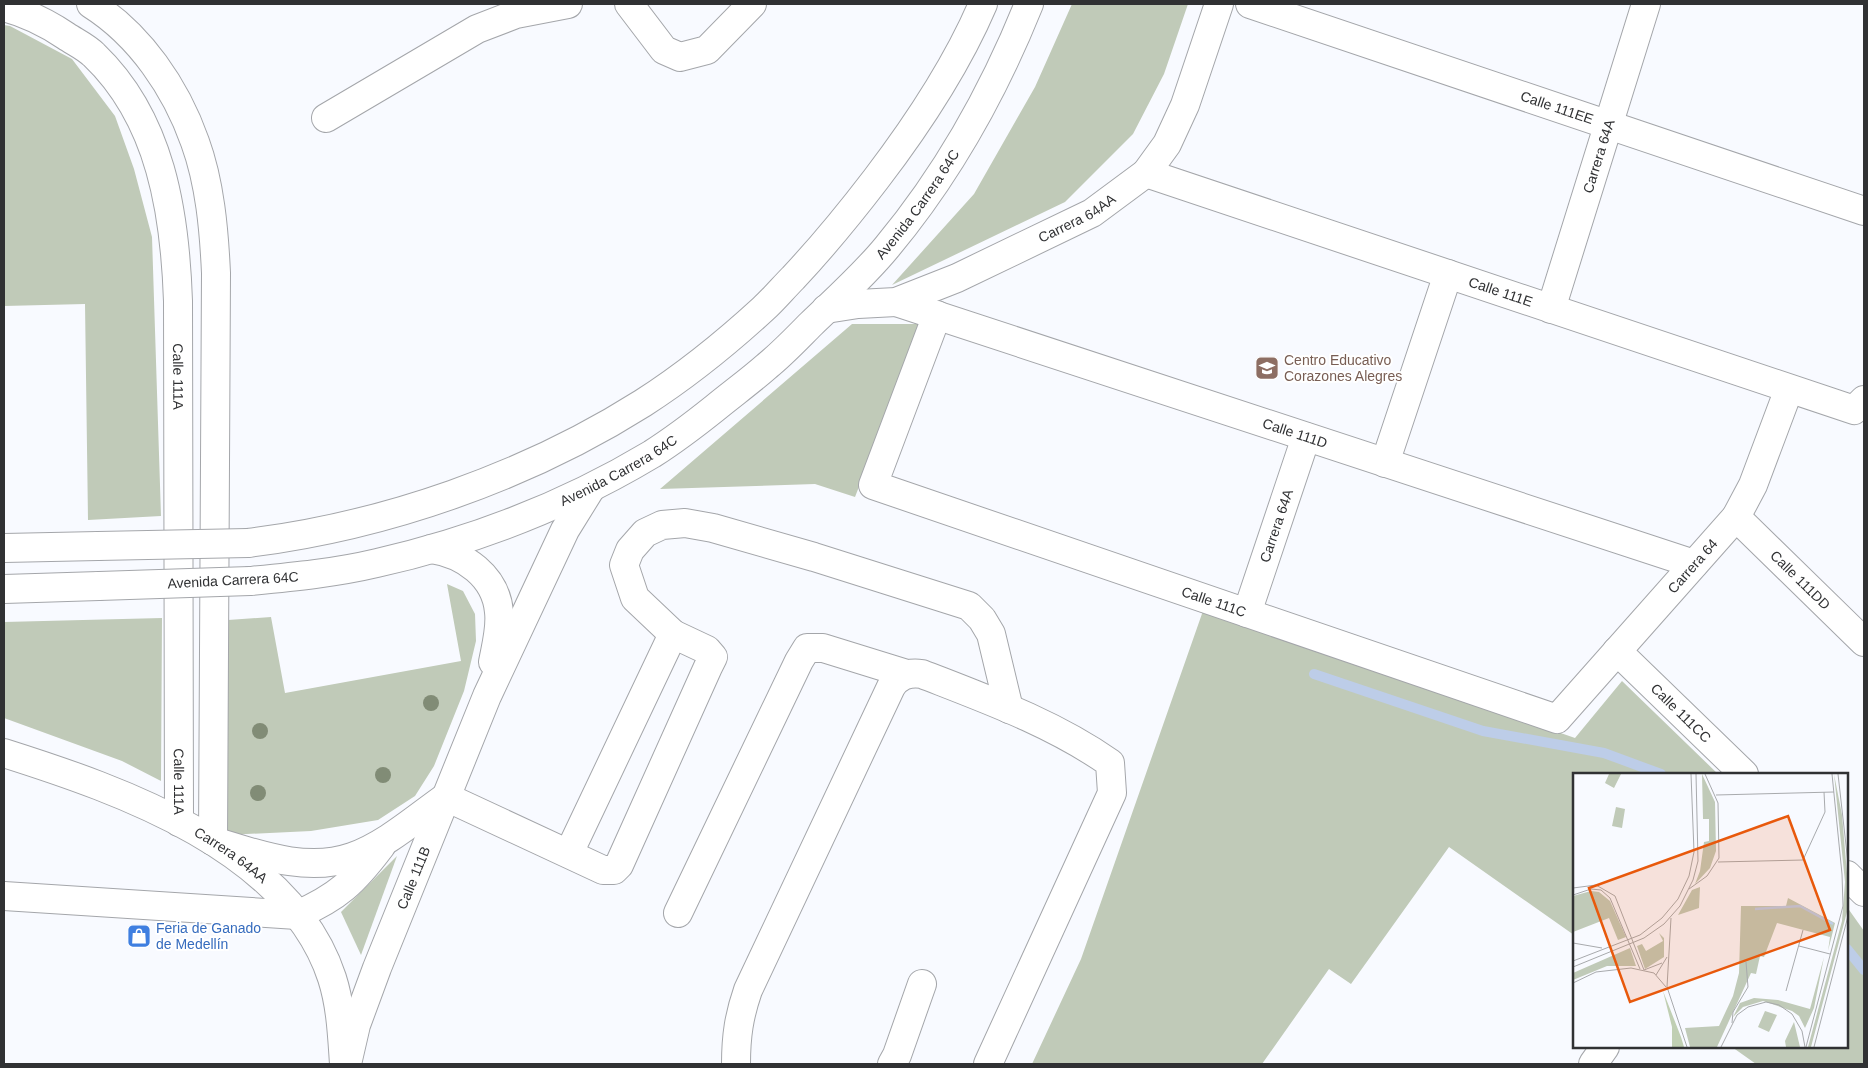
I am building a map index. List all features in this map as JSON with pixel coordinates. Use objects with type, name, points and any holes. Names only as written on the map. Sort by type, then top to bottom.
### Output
[{"type":"main road","points":[[91,4],[126,31],[144,50],[182,110],[196,143],[210,210],[216,273],[213,841],[275,859],[329,863],[352,857],[386,839],[446,797],[602,870],[614,870],[619,865],[712,656],[708,650],[673,634],[635,598],[624,565],[630,550],[645,533],[662,525],[685,523],[713,528],[814,557],[969,606],[982,619],[991,634],[1009,709]]},
{"type":"main road","points":[[326,118],[477,29],[516,14],[568,4]]},
{"type":"main road","points":[[629,4],[664,50],[680,57],[707,50],[752,4]]},
{"type":"main road","points":[[4,548],[248,543],[281,539],[394,513],[467,489],[584,437],[643,403],[707,358],[765,308],[821,248],[909,135],[946,78],[983,4]]},
{"type":"main road","name":"Avenida Carrera 64C","points":[[4,589],[250,581],[306,576],[375,564],[517,522],[590,488],[654,453],[697,422],[768,365],[886,249],[925,198],[982,105],[1012,47],[1029,4]]},
{"type":"main road","name":"Carrera 64AA","points":[[826,310],[858,304],[896,302],[957,278],[1092,213],[1146,173],[1167,144],[1185,105],[1219,4]]},
{"type":"main road","name":"Calle 111EE","points":[[1250,4],[1864,211]]},
{"type":"main road","name":"Carrera 64A","points":[[1550,309],[1646,4]]},
{"type":"main road","name":"Calle 111A","points":[[4,7],[18,11],[54,28],[93,53],[117,80],[142,119],[163,174],[174,230],[178,301],[179,822]]},
{"type":"main road","name":"Calle 111E","points":[[1146,173],[1789,388],[1859,405]]},
{"type":"main road","points":[[1385,463],[1448,274]]},
{"type":"main road","name":"Calle 111D","points":[[896,302],[1694,564]]},
{"type":"main road","name":"Calle 111C","points":[[938,315],[873,485],[1557,719]]},
{"type":"main road","name":"Carrera 64","points":[[1557,719],[1736,517],[1753,485],[1789,388]]},
{"type":"main road","name":"Carrera 64A","points":[[1247,613],[1306,437]]},
{"type":"main road","name":"Calle 111B","points":[[346,1064],[356,1025],[376,968],[487,696],[564,530],[590,488]]},
{"type":"main road","name":"Calle 111DD","points":[[1736,517],[1864,642]]},
{"type":"main road","name":"Calle 111B","points":[[430,549],[444,551],[467,562],[478,571],[494,592],[498,603],[499,623],[487,696]]},
{"type":"main road","points":[[569,853],[673,634]]},
{"type":"main road","points":[[678,914],[799,661],[807,648],[823,648],[907,674],[922,674],[1009,709],[1086,746],[1110,763],[1112,793],[988,1064]]},
{"type":"main road","name":"Calle 111CC","points":[[1616,651],[1743,773]]},
{"type":"main road","points":[[736,1064],[737,1031],[741,1010],[748,990],[891,687],[900,677],[907,674]]},
{"type":"main road","name":"Carrera 64AA","points":[[4,753],[109,789],[179,822],[213,841],[267,881],[298,915],[317,946],[332,978],[340,1017],[346,1064]]},
{"type":"main road","points":[[4,896],[298,915],[324,903],[344,889],[364,869],[386,839]]},
{"type":"main road","points":[[1848,876],[1864,892]]},
{"type":"main road","points":[[892,1064],[897,1055],[922,984]]},
{"type":"main road","points":[[1593,1064],[1604,1048]]},
{"type":"green space","points":[[1072,4],[1188,4],[1164,74],[1133,134],[1065,202],[892,285],[974,194],[1035,87]]},
{"type":"green space","points":[[4,25],[10,26],[72,59],[115,116],[134,169],[152,237],[161,516],[88,520],[85,304],[4,306]]},
{"type":"green space","points":[[852,324],[922,324],[855,497],[815,484],[660,489]]},
{"type":"green space","points":[[447,584],[463,591],[475,614],[476,641],[464,691],[434,766],[415,796],[378,820],[311,831],[227,835],[228,620],[271,617],[285,693],[461,661]]},
{"type":"green space","points":[[1204,608],[1575,738],[1622,681],[1717,773],[1573,773],[1573,934],[1449,847],[1351,984],[1329,969],[1262,1064],[1032,1064],[1081,959]]},
{"type":"green space","points":[[162,618],[161,781],[122,761],[4,718],[4,622]]},
{"type":"green space","points":[[397,856],[361,955],[341,912]]},
{"type":"green space","points":[[1848,908],[1864,931],[1864,1064],[1756,1064],[1733,1048],[1848,1048]]},
{"type":"waterway","points":[[1314,674],[1483,731],[1604,753],[1658,773]]},
{"type":"waterway","points":[[1848,950],[1864,970]]},
{"type":"place","name":"Centro Educativo Corazones Alegres","points":[[1267,368]]},
{"type":"place","name":"Feria de Ganado de Medellín","points":[[139,936]]}]
